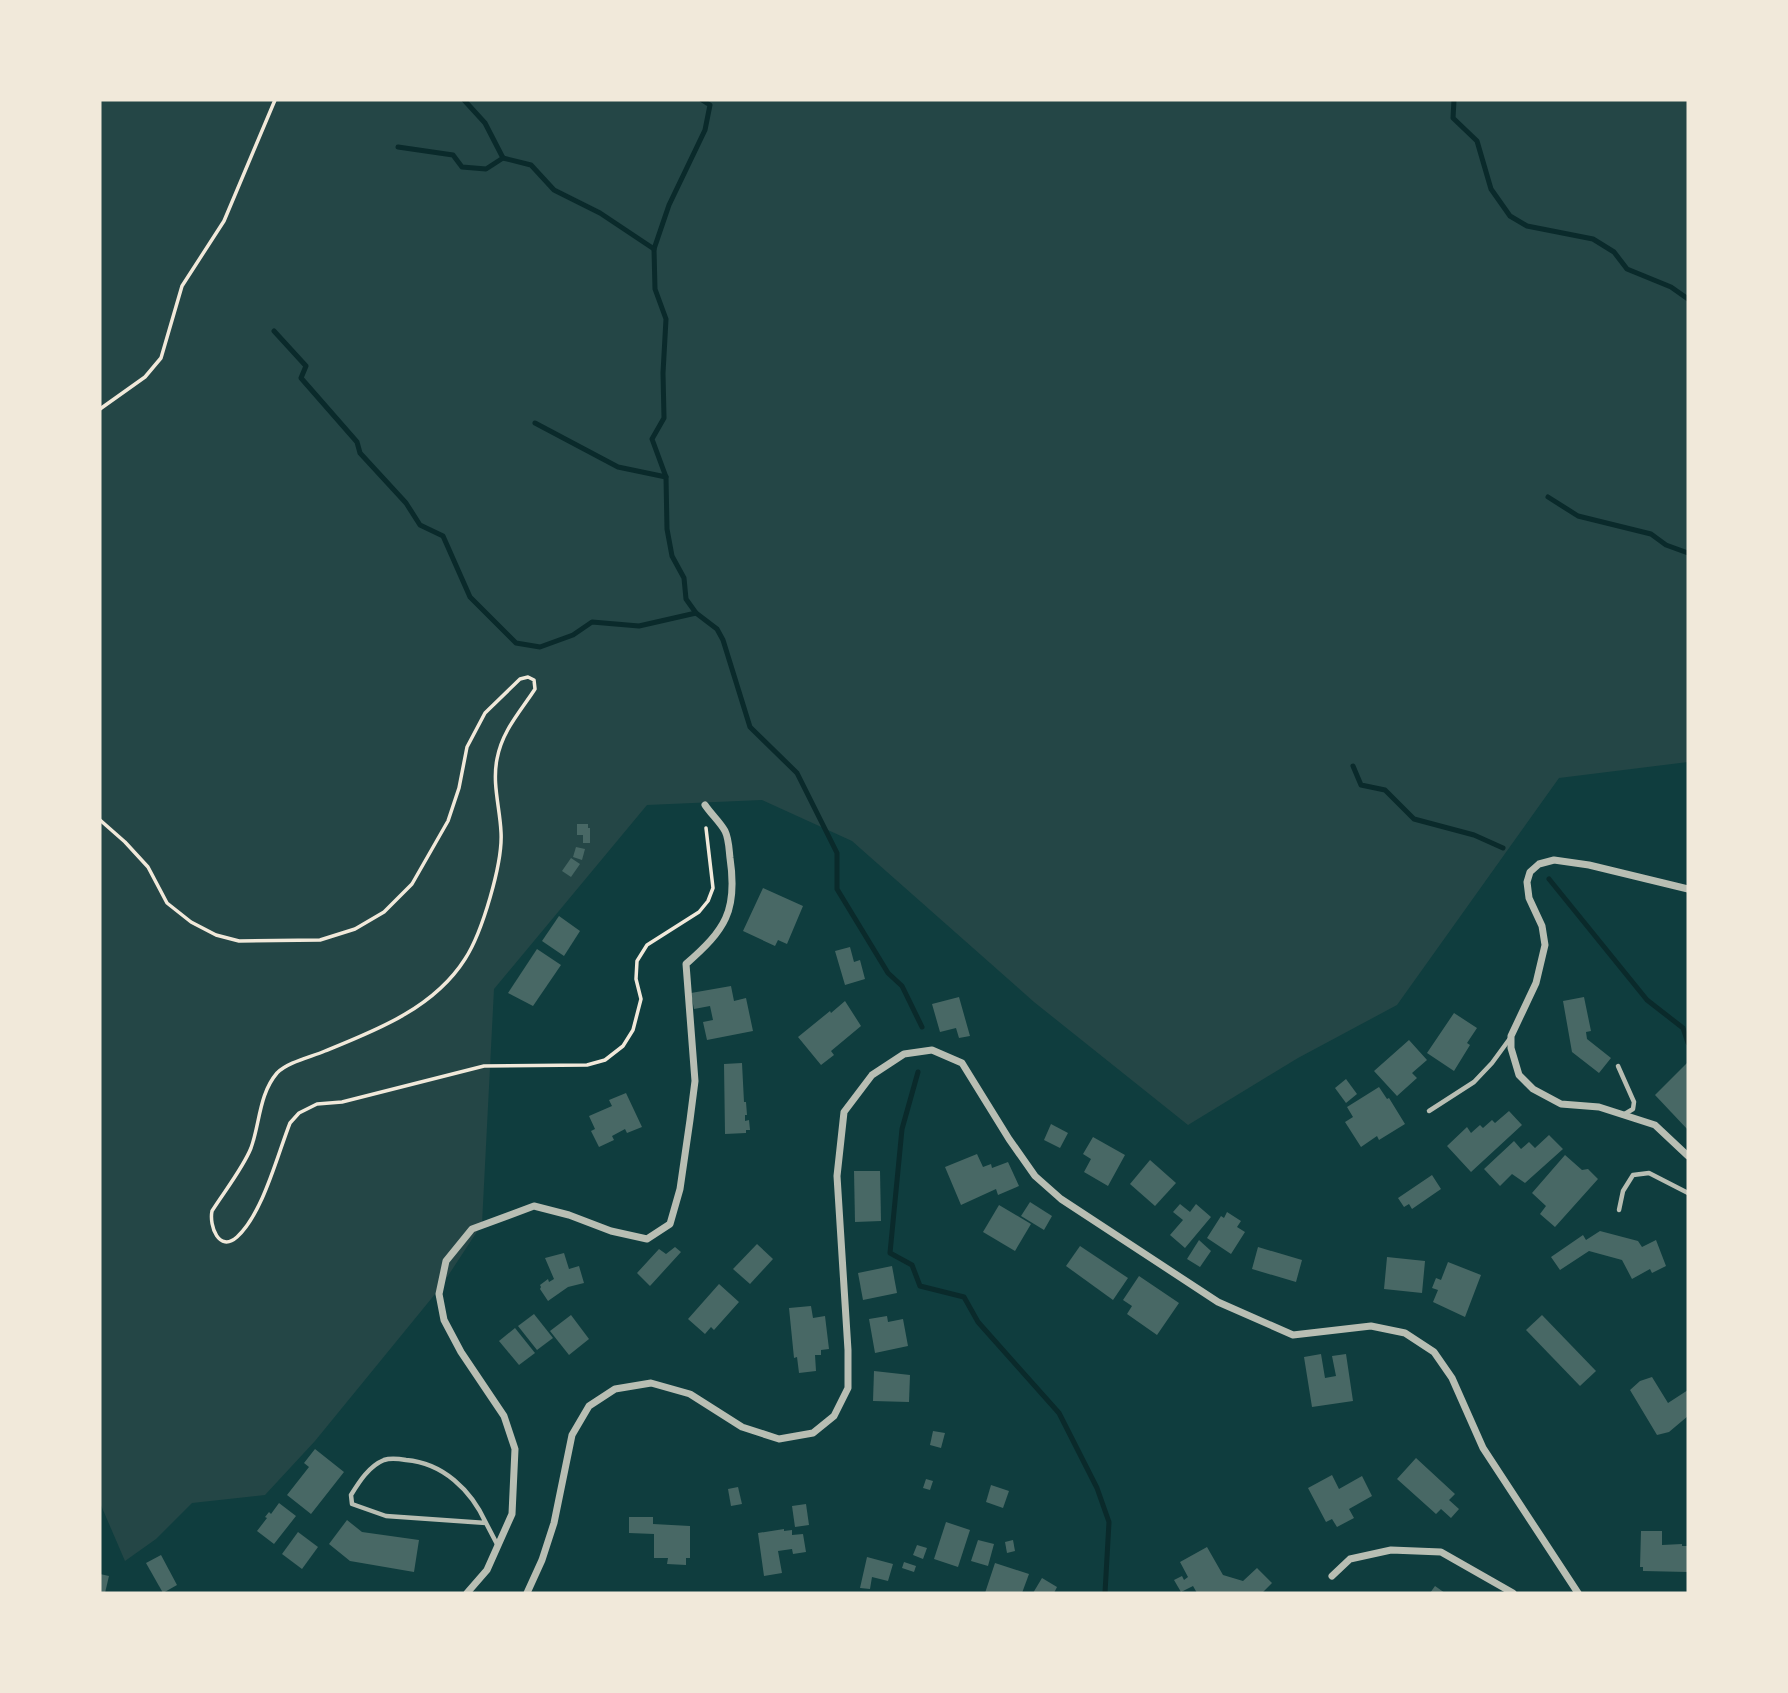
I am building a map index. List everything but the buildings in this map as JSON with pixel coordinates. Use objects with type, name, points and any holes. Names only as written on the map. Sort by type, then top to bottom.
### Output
[{"type":"street","points":[[467,1593],[487,1570],[512,1514],[515,1449],[505,1416],[461,1352],[444,1320],[439,1294],[446,1261],[472,1229],[534,1206],[569,1215],[611,1231],[647,1239],[670,1224],[680,1189],[695,1081],[686,964],[723,925],[731,907],[733,880],[726,833],[705,805]]},
{"type":"street","points":[[1688,889],[1589,865],[1554,860],[1539,864],[1530,872],[1529,898],[1542,926],[1545,945],[1536,983],[1511,1036],[1511,1048],[1519,1074],[1533,1089],[1562,1104],[1599,1107],[1655,1125],[1688,1156]]},
{"type":"street","points":[[527,1593],[542,1560],[554,1523],[572,1435],[589,1406],[615,1389],[651,1383],[690,1394],[742,1427],[779,1439],[813,1433],[834,1416],[848,1388],[837,1176],[844,1112],[872,1075],[904,1054],[932,1050],[962,1063],[1035,1176],[1061,1199],[1218,1301],[1293,1335],[1371,1326],[1405,1333],[1434,1352],[1452,1378],[1483,1448],[1578,1593]]},
{"type":"street","points":[[1332,1576],[1350,1559],[1391,1550],[1441,1552],[1513,1593]]},
{"type":"lane","points":[[1429,1111],[1474,1082],[1492,1063],[1511,1036]]},
{"type":"lane","points":[[1618,1066],[1634,1102],[1633,1110],[1622,1115]]},
{"type":"lane","points":[[1619,1210],[1623,1191],[1633,1175],[1649,1173],[1688,1193]]},
{"type":"lane","points":[[486,1523],[386,1516],[352,1504],[351,1495],[365,1474],[385,1460],[425,1462],[450,1475],[472,1499],[486,1523],[499,1547]]},
{"type":"path","points":[[100,409],[145,377],[161,358],[182,286],[224,221],[275,100]]},
{"type":"path","points":[[100,820],[148,867],[167,902],[191,922],[216,935],[239,941],[320,940],[384,912],[412,884],[448,821],[459,788],[467,747],[485,713],[520,679],[528,677],[534,680],[535,689],[506,730],[497,758],[495,783],[502,836],[493,887],[476,939],[446,984],[425,1003],[351,1041],[279,1071],[267,1088],[250,1149],[212,1211],[212,1232],[220,1239],[228,1241],[236,1239],[259,1206],[290,1122],[299,1113],[317,1104],[342,1102],[484,1066],[587,1065],[606,1060],[623,1046],[634,1030],[641,999],[636,979],[638,961],[646,945],[699,912],[708,901],[713,888],[705,805]]},
{"type":"shaded area","points":[[100,100],[1688,100],[1688,762],[1559,778],[1397,1005],[1298,1058],[1188,1125],[1034,1002],[852,841],[762,800],[647,805],[494,989],[482,1224],[440,1288],[315,1441],[265,1495],[192,1503],[156,1539],[125,1561],[100,1503]]},
{"type":"waterway","points":[[464,100],[485,123],[503,158]]},
{"type":"waterway","points":[[702,100],[710,105],[705,130],[669,205],[654,249],[655,289],[666,319],[664,418],[652,439],[666,477],[667,529],[672,556],[684,578],[686,599],[696,613],[717,629],[723,640],[750,727],[797,773],[837,853],[837,889],[888,973],[902,986],[922,1027]]},
{"type":"waterway","points":[[1454,100],[1453,118],[1477,141],[1491,189],[1510,216],[1527,226],[1593,239],[1614,252],[1627,269],[1671,287],[1688,299]]},
{"type":"waterway","points":[[398,147],[453,155],[462,167],[486,169],[503,158],[531,165],[554,190],[600,213],[654,249]]},
{"type":"waterway","points":[[274,331],[306,366],[301,378],[357,442],[360,453],[406,503],[420,525],[443,536],[470,597],[516,643],[540,647],[573,635],[592,622],[639,626],[696,613]]},
{"type":"waterway","points":[[535,423],[618,467],[666,477]]},
{"type":"waterway","points":[[1548,497],[1578,516],[1651,534],[1666,545],[1688,553]]},
{"type":"waterway","points":[[1353,766],[1361,785],[1385,790],[1414,819],[1474,835],[1503,848]]},
{"type":"waterway","points":[[1549,879],[1647,1000],[1683,1028],[1688,1043]]},
{"type":"waterway","points":[[918,1072],[902,1129],[890,1253],[912,1265],[920,1286],[964,1297],[978,1322],[1059,1413],[1097,1488],[1109,1522],[1105,1593]]}]
